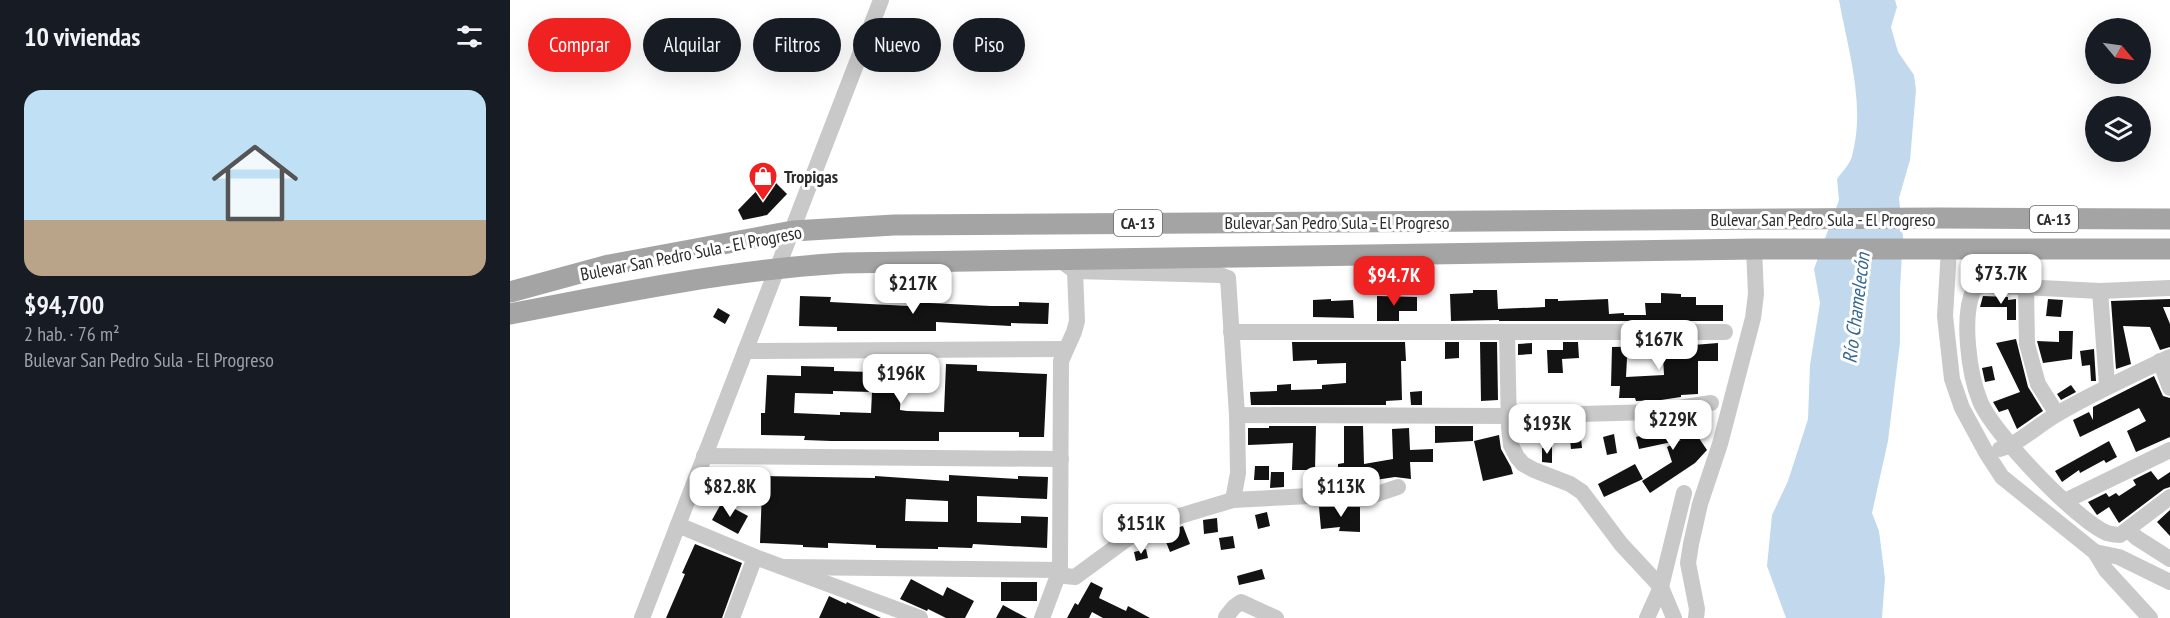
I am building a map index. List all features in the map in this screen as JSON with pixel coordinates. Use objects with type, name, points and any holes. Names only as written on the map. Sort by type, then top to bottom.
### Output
[{"type":"main road","name":"Bulevar San Pedro Sula - El Progreso","points":[[510,292],[609,265],[793,231],[894,225],[1938,218],[2170,219]]},
{"type":"main road","name":"Bulevar San Pedro Sula - El Progreso","points":[[510,314],[641,288],[779,267],[843,263],[1067,265],[1764,249],[2170,249]]},
{"type":"street","points":[[642,618],[881,0]]},
{"type":"street","points":[[1941,248],[1945,316],[1953,379],[1962,408],[1986,453],[2002,477],[2095,552],[2106,570],[2150,618]]},
{"type":"street","points":[[1696,618],[1697,609],[1688,563],[1691,544],[1700,504],[1720,444],[1753,318],[1764,249]]},
{"type":"street","points":[[1042,618],[1060,570],[1061,361],[1077,321],[1067,265],[1220,274],[1228,278],[1239,473],[1233,500]]},
{"type":"street","points":[[2170,288],[2100,291],[1982,285],[1974,289],[1967,308],[1971,365],[1981,403],[2010,446],[2065,501],[2107,533],[2120,536],[2170,497]]},
{"type":"street","points":[[2026,287],[2027,344],[2038,384],[2056,414]]},
{"type":"street","points":[[2100,291],[2108,386]]},
{"type":"street","points":[[1231,332],[1725,332]]},
{"type":"street","points":[[1507,333],[1508,416],[1511,445],[1523,464],[1575,486],[1582,492],[1621,544],[1661,587],[1674,618]]},
{"type":"street","points":[[745,351],[1065,349]]},
{"type":"street","points":[[1986,453],[2010,446],[2056,414],[2165,359],[2170,388]]},
{"type":"street","points":[[1237,415],[1508,416],[1654,412],[1711,403]]},
{"type":"street","points":[[2065,501],[2170,450]]},
{"type":"street","points":[[704,456],[1061,459]]},
{"type":"street","points":[[785,567],[1060,570],[1065,576],[1075,576],[1143,527],[1233,500],[1371,496],[1398,488]]},
{"type":"street","points":[[1647,618],[1661,587],[1684,493]]},
{"type":"street","points":[[678,525],[755,557],[920,618]]},
{"type":"street","points":[[2128,531],[2170,559]]},
{"type":"street","points":[[2095,552],[2119,557],[2170,582]]},
{"type":"street","points":[[732,618],[755,557]]},
{"type":"street","points":[[1226,617],[1241,602],[1276,618]]},
{"type":"water","name":"Río Chamelecón","points":[[1839,0],[1895,0],[1897,7],[1891,27],[1898,52],[1914,75],[1916,90],[1910,160],[1899,198],[1903,237],[1900,342],[1888,441],[1872,513],[1879,531],[1885,578],[1882,618],[1786,618],[1767,566],[1772,515],[1788,481],[1808,419],[1810,365],[1820,303],[1814,269],[1839,200],[1837,179],[1851,159],[1856,137],[1854,78]]},
{"type":"building","name":"Tropigas","points":[[770,177],[787,194],[767,215],[743,220],[738,210]]},
{"type":"building","points":[[1473,290],[1497,290],[1498,309],[1545,307],[1545,299],[1558,299],[1558,301],[1608,299],[1609,314],[1624,313],[1624,315],[1646,315],[1645,303],[1661,303],[1661,293],[1681,294],[1681,297],[1696,297],[1696,305],[1723,305],[1723,321],[1451,321],[1450,294],[1473,293]]},
{"type":"building","points":[[800,296],[831,297],[830,302],[909,306],[909,302],[991,306],[1019,306],[1019,302],[1049,303],[1048,324],[1011,323],[1011,326],[936,322],[936,331],[837,331],[837,327],[799,326]]},
{"type":"building","points":[[1377,296],[1417,297],[1417,311],[1399,311],[1399,321],[1377,321]]},
{"type":"building","points":[[1983,296],[2016,299],[2016,320],[2007,320],[2007,307],[1980,307]]},
{"type":"building","points":[[1331,299],[1331,301],[1353,300],[1354,318],[1313,317],[1313,300]]},
{"type":"building","points":[[2048,299],[2063,300],[2061,317],[2046,316]]},
{"type":"building","points":[[2170,299],[2170,307],[2163,307],[2170,324],[2170,347],[2160,350],[2150,327],[2123,326],[2131,364],[2116,369],[2111,301]]},
{"type":"building","points":[[718,308],[730,315],[725,324],[713,317]]},
{"type":"building","points":[[2059,331],[2073,331],[2072,359],[2043,363],[2037,341],[2059,342]]},
{"type":"building","points":[[2016,339],[2028,387],[2043,411],[2017,429],[2008,409],[1999,412],[1993,402],[2020,392],[1996,343]]},
{"type":"building","points":[[1292,342],[1405,342],[1406,361],[1401,361],[1402,400],[1386,401],[1386,405],[1251,405],[1250,392],[1277,391],[1277,385],[1291,384],[1291,390],[1322,389],[1322,385],[1346,383],[1346,363],[1317,364],[1317,360],[1293,361]]},
{"type":"building","points":[[1445,342],[1459,342],[1459,358],[1445,359]]},
{"type":"building","points":[[1480,342],[1497,342],[1498,400],[1481,401]]},
{"type":"building","points":[[1563,342],[1578,342],[1579,358],[1562,359],[1563,373],[1548,373],[1547,350],[1563,350]]},
{"type":"building","points":[[1532,343],[1532,354],[1518,355],[1518,344]]},
{"type":"building","points":[[1718,343],[1718,361],[1698,361],[1698,394],[1661,400],[1636,401],[1635,398],[1619,398],[1620,386],[1611,386],[1612,347],[1656,346],[1656,348]],"holes":[[[1663,357],[1664,375],[1626,377],[1627,358]]]},
{"type":"building","points":[[2094,349],[2096,381],[2091,381],[2090,365],[2082,366],[2080,351]]},
{"type":"building","points":[[873,364],[902,365],[900,410],[944,412],[946,364],[977,365],[977,371],[1047,374],[1044,437],[1019,437],[1019,432],[939,432],[939,441],[831,441],[804,440],[805,436],[761,435],[761,413],[765,413],[767,375],[801,376],[801,366],[834,367],[834,371],[872,372]],"holes":[[[872,392],[871,413],[840,412],[840,415],[794,413],[795,393]]]},
{"type":"building","points":[[1992,366],[1995,380],[1985,382],[1982,368]]},
{"type":"building","points":[[2154,376],[2163,396],[2170,398],[2170,437],[2136,452],[2127,431],[2146,421],[2139,408],[2080,437],[2073,420],[2089,412],[2093,420],[2093,407]]},
{"type":"building","points":[[2071,385],[2076,392],[2061,400],[2057,394]]},
{"type":"building","points":[[1422,391],[1422,405],[1411,405],[1410,392]]},
{"type":"building","points":[[1673,420],[1676,428],[1686,424],[1686,426],[1690,425],[1707,450],[1695,463],[1650,493],[1642,481],[1672,462],[1667,447],[1681,440],[1639,449],[1636,437],[1661,430],[1659,424]]},
{"type":"building","points":[[1269,426],[1316,426],[1315,470],[1292,470],[1293,443],[1248,445],[1248,428],[1269,428]]},
{"type":"building","points":[[1344,426],[1363,426],[1364,464],[1393,459],[1392,429],[1409,428],[1410,450],[1433,449],[1433,462],[1410,462],[1411,479],[1395,477],[1362,482],[1363,485],[1359,486],[1315,486],[1314,471],[1338,470],[1338,464],[1344,463]]},
{"type":"building","points":[[1435,426],[1473,426],[1473,441],[1435,443]]},
{"type":"building","points":[[1614,434],[1617,453],[1607,455],[1603,437]]},
{"type":"building","points":[[1499,435],[1501,449],[1513,474],[1483,481],[1474,441]]},
{"type":"building","points":[[1581,438],[1582,448],[1571,449],[1570,439]]},
{"type":"building","points":[[2109,441],[2117,457],[2106,463],[2104,460],[2080,473],[2079,470],[2062,482],[2055,471]]},
{"type":"building","points":[[1552,447],[1552,463],[1542,462],[1542,448]]},
{"type":"building","points":[[1635,464],[1643,479],[1604,497],[1598,484]]},
{"type":"building","points":[[1255,466],[1269,466],[1269,480],[1254,480]]},
{"type":"building","points":[[722,471],[762,472],[762,476],[875,478],[875,476],[949,481],[949,475],[1018,479],[1018,476],[1048,477],[1047,499],[977,496],[977,522],[1021,523],[1021,516],[1048,517],[1047,548],[973,544],[972,548],[876,548],[876,545],[828,543],[828,548],[760,543],[762,490],[760,495],[721,493]],"holes":[[[906,499],[948,501],[948,522],[905,521]]]},
{"type":"building","points":[[2151,471],[2158,480],[2170,472],[2170,487],[2164,489],[2119,523],[2109,507],[2097,515],[2088,502],[2106,493],[2109,497],[2116,493],[2119,496],[2136,485],[2133,480]]},
{"type":"building","points":[[1271,472],[1284,472],[1284,487],[1270,488]]},
{"type":"building","points":[[722,502],[748,516],[738,534],[712,520]]},
{"type":"building","points":[[1319,507],[1360,507],[1360,532],[1339,531],[1340,527],[1321,529]]},
{"type":"building","points":[[2170,510],[2170,536],[2157,522]]},
{"type":"building","points":[[1267,512],[1270,526],[1258,529],[1255,515]]},
{"type":"building","points":[[1217,518],[1218,532],[1204,534],[1203,520]]},
{"type":"building","points":[[1183,526],[1190,544],[1170,552],[1162,532]]},
{"type":"building","points":[[1233,536],[1235,548],[1221,550],[1219,538]]},
{"type":"building","points":[[695,544],[742,563],[722,618],[666,618],[685,574],[682,573]]},
{"type":"building","points":[[1146,549],[1148,558],[1136,561],[1134,552]]},
{"type":"building","points":[[1262,569],[1265,579],[1239,585],[1237,576]]},
{"type":"building","points":[[911,579],[943,596],[947,587],[974,601],[965,618],[946,618],[900,599]]},
{"type":"building","points":[[1001,582],[1037,582],[1037,601],[1001,601]]},
{"type":"building","points":[[1091,582],[1103,588],[1099,598],[1126,611],[1128,606],[1150,618],[1103,618],[1092,612],[1089,618],[1067,618],[1075,603],[1078,605]]},
{"type":"building","points":[[829,596],[846,604],[847,602],[881,618],[819,618]]},
{"type":"building","points":[[1003,605],[1027,618],[996,618]]},
{"type":"place","name":"Tropigas","points":[[763,202]]}]
